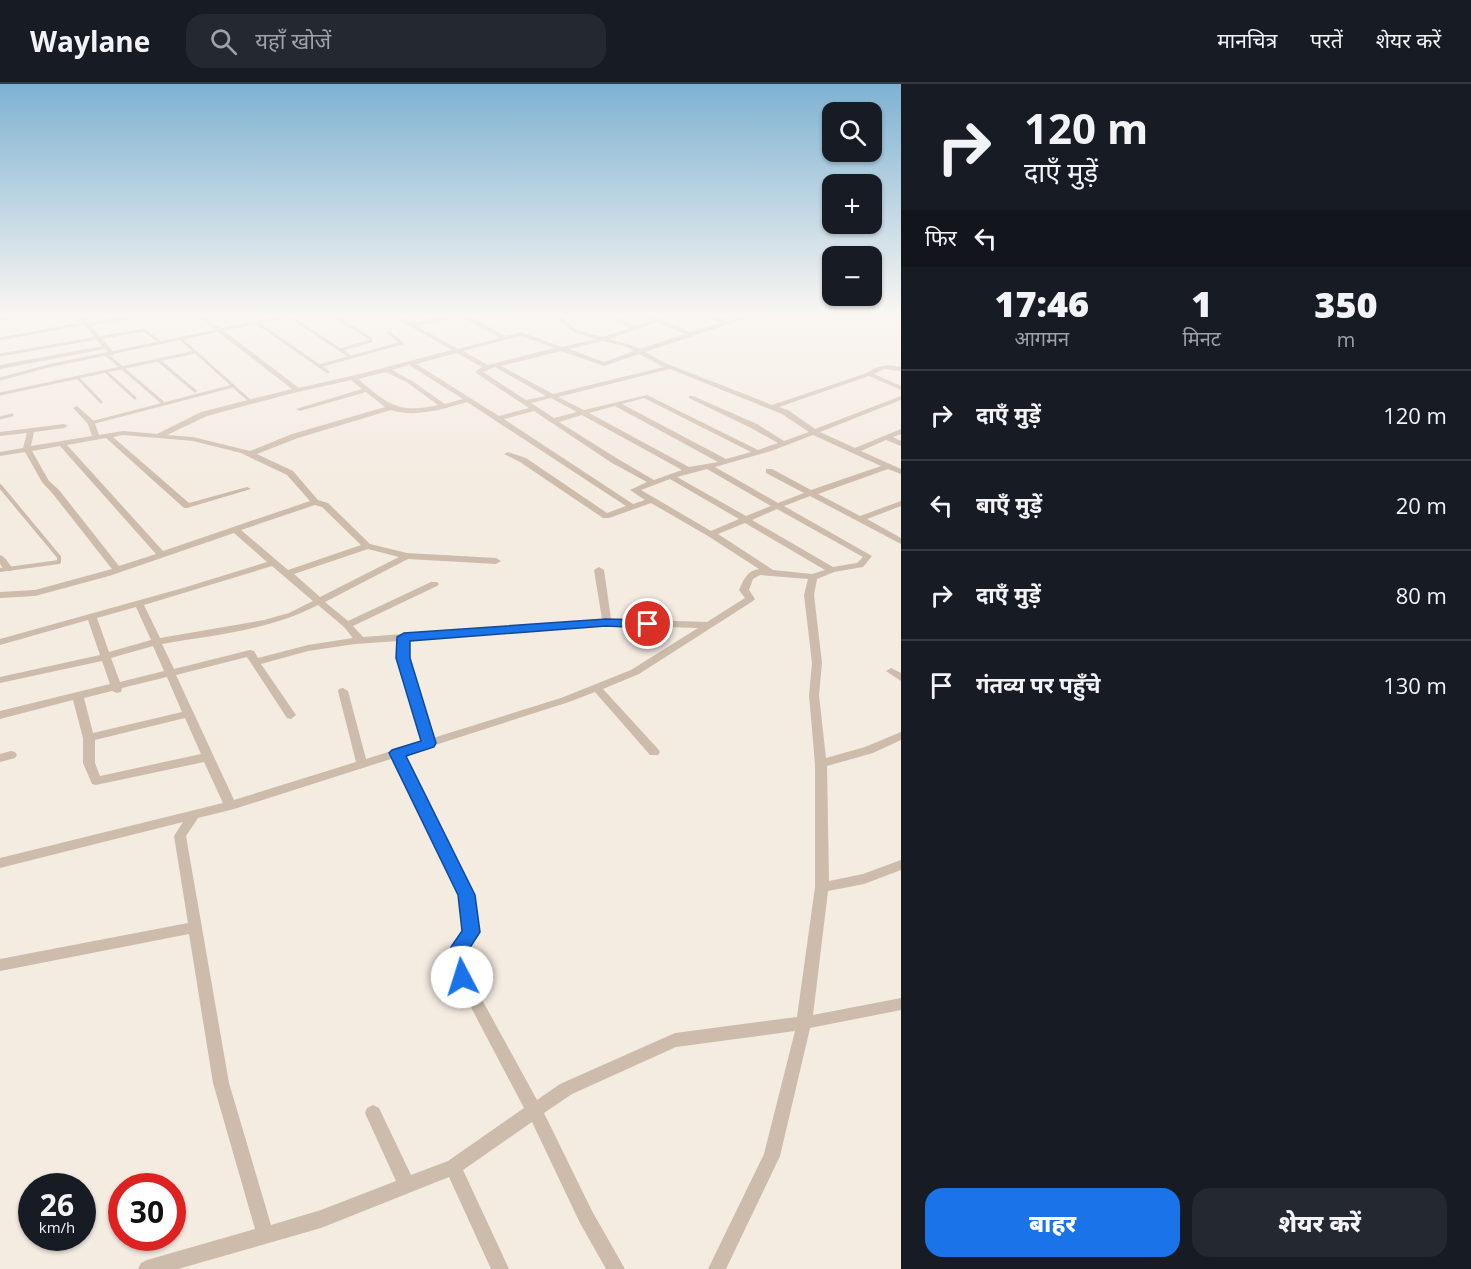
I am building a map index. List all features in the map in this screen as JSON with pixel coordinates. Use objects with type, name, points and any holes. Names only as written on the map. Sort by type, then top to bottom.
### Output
[{"type":"street","points":[[272,370],[298,390]]},
{"type":"street","points":[[158,436],[204,414],[381,370]]},
{"type":"street","points":[[388,370],[410,382],[442,405]]},
{"type":"street","points":[[421,370],[631,506]]},
{"type":"street","points":[[481,370],[478,372],[524,403],[654,483]]},
{"type":"street","points":[[505,370],[688,470]]},
{"type":"street","points":[[524,403],[656,370]]},
{"type":"street","points":[[679,370],[785,412],[812,431],[901,472]]},
{"type":"street","points":[[772,407],[877,370]]},
{"type":"street","points":[[624,372],[634,375]]},
{"type":"street","points":[[869,374],[901,388]]},
{"type":"street","points":[[353,378],[392,407],[411,411],[466,400]]},
{"type":"street","points":[[300,409],[367,390]]},
{"type":"street","points":[[553,421],[645,396],[757,452]]},
{"type":"street","points":[[691,397],[783,442]]},
{"type":"street","points":[[771,573],[711,534],[634,490],[688,470],[710,467],[757,452],[901,398]]},
{"type":"street","points":[[616,404],[724,462]]},
{"type":"street","points":[[250,454],[296,436],[392,407]]},
{"type":"street","points":[[77,408],[91,423],[96,437]]},
{"type":"street","points":[[498,418],[534,409]]},
{"type":"street","points":[[0,434],[64,426]]},
{"type":"street","points":[[31,430],[27,449],[46,482],[117,570]]},
{"type":"street","points":[[855,451],[901,431]]},
{"type":"street","points":[[0,454],[123,433],[193,439],[250,454],[290,473],[315,502],[325,505],[367,546],[407,556],[496,561]]},
{"type":"street","points":[[107,435],[188,506],[247,489]]},
{"type":"street","points":[[886,437],[901,444]]},
{"type":"street","points":[[61,443],[162,555]]},
{"type":"street","points":[[508,454],[523,460],[606,516],[653,500]]},
{"type":"street","points":[[711,534],[812,493],[889,466]]},
{"type":"street","points":[[0,862],[230,806],[565,700],[635,672],[710,626],[750,599],[744,590],[749,577],[758,572],[813,577],[832,570],[860,566],[868,555],[710,467]]},
{"type":"street","points":[[769,471],[901,541]]},
{"type":"street","points":[[670,476],[832,570]]},
{"type":"street","points":[[0,595],[35,593],[117,570],[315,502]]},
{"type":"street","points":[[860,519],[901,503]]},
{"type":"street","points":[[236,530],[347,626],[360,640]]},
{"type":"street","points":[[286,574],[367,546]]},
{"type":"street","points":[[0,680],[105,657],[155,642],[265,623],[292,615],[407,556]]},
{"type":"street","points":[[0,558],[4,570]]},
{"type":"street","points":[[0,642],[272,563]]},
{"type":"street","points":[[600,570],[606,622]]},
{"type":"street","points":[[717,1269],[772,1156],[804,1023],[822,887],[821,764],[814,695],[817,663],[809,595],[813,577]]},
{"type":"street","points":[[347,626],[434,584]]},
{"type":"street","points":[[139,603],[230,806]]},
{"type":"street","points":[[92,617],[117,689]]},
{"type":"street","points":[[255,662],[308,648],[360,640],[606,622],[710,626]]},
{"type":"street","points":[[404,637],[403,658],[429,743]]},
{"type":"street","points":[[0,715],[117,689],[250,653],[291,715]]},
{"type":"street","points":[[891,671],[901,678]]},
{"type":"street","points":[[596,687],[654,752]]},
{"type":"street","points":[[344,691],[362,764]]},
{"type":"street","points":[[78,697],[89,738],[89,763],[96,781],[208,757]]},
{"type":"street","points":[[89,738],[188,714]]},
{"type":"street","points":[[821,764],[869,750],[901,736]]},
{"type":"street","points":[[397,753],[466,895],[471,932],[460,947],[462,977],[534,1110],[586,1217],[616,1269]]},
{"type":"street","points":[[194,815],[180,836],[221,1083],[265,1235]]},
{"type":"street","points":[[822,887],[864,879],[901,865]]},
{"type":"street","points":[[0,965],[195,927]]},
{"type":"street","points":[[147,1269],[321,1219],[453,1167],[566,1089],[675,1040],[804,1023],[901,1004]]},
{"type":"street","points":[[374,1113],[407,1185]]},
{"type":"street","points":[[453,1167],[500,1269]]},
{"type":"lane","points":[[0,379],[35,370]]},
{"type":"lane","points":[[0,386],[2,394],[113,370]]},
{"type":"lane","points":[[126,370],[162,402]]},
{"type":"lane","points":[[170,370],[195,391]]},
{"type":"lane","points":[[215,370],[251,402]]},
{"type":"lane","points":[[106,372],[135,398]]},
{"type":"lane","points":[[78,378],[100,402]]},
{"type":"lane","points":[[91,423],[162,402],[233,386]]},
{"type":"lane","points":[[0,418],[12,415]]},
{"type":"lane","points":[[0,486],[59,558],[59,562],[4,570]]},
{"type":"route","points":[[462,977],[460,947],[471,932],[466,895],[397,753],[429,743],[403,658],[404,637],[606,622],[648,624]]}]
